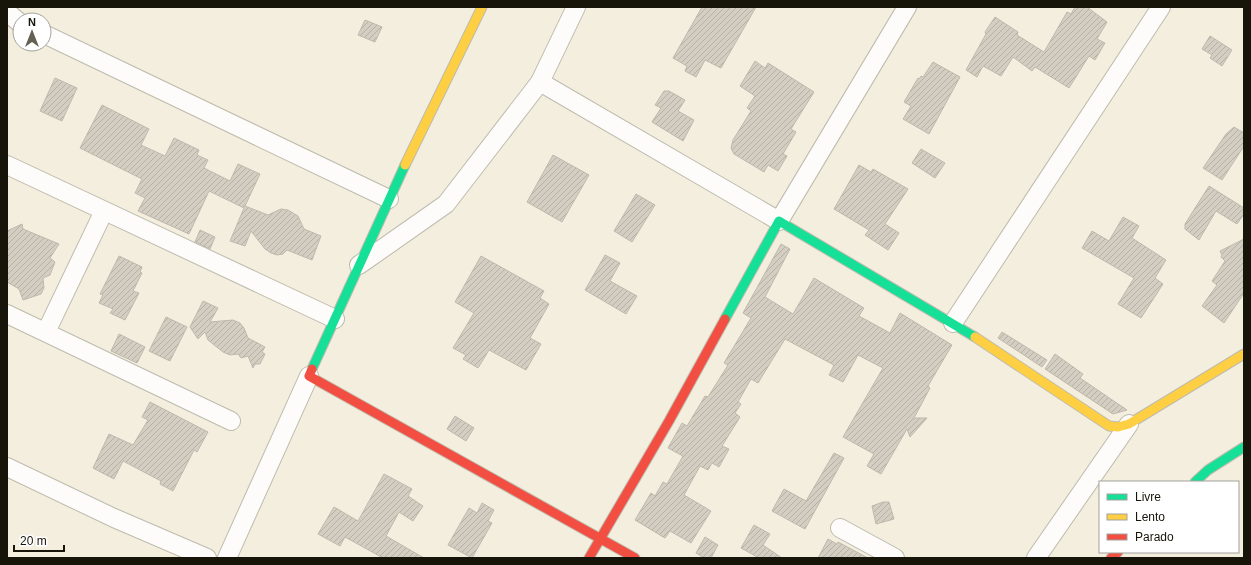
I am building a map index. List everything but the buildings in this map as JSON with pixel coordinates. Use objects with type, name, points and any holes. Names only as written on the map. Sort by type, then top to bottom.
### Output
[{"type":"street","points":[[227,558],[389,200],[482,7]]},
{"type":"street","points":[[359,265],[446,204],[540,82],[576,7]]},
{"type":"street","points":[[589,558],[672,415],[779,221],[907,7]]},
{"type":"street","points":[[953,323],[1161,7]]},
{"type":"street","points":[[52,38],[389,200]]},
{"type":"street","points":[[540,82],[953,323],[1109,426],[1118,427],[1129,424],[1244,354]]},
{"type":"street","points":[[7,165],[335,319]]},
{"type":"street","points":[[46,332],[104,211]]},
{"type":"street","points":[[7,314],[231,421]]},
{"type":"street","points":[[309,376],[635,558]]},
{"type":"street","points":[[1036,558],[1129,424]]},
{"type":"street","points":[[1196,481],[1208,470],[1244,447]]},
{"type":"street","points":[[7,467],[114,518],[207,558]]},
{"type":"street","points":[[840,528],[895,558]]},
{"type":"traffic: fast","points":[[312,369],[405,165]]},
{"type":"traffic: fast","points":[[725,319],[779,221],[975,337]]},
{"type":"traffic: fast","points":[[1196,481],[1208,470],[1244,447]]},
{"type":"traffic: slow","points":[[405,165],[482,7]]},
{"type":"traffic: slow","points":[[975,337],[1109,426],[1118,427],[1129,424],[1244,354]]},
{"type":"traffic: jam","points":[[589,558],[669,421],[725,319]]},
{"type":"traffic: jam","points":[[312,369],[309,376],[635,558]]},
{"type":"traffic: jam","points":[[1111,558],[1117,553]]}]
